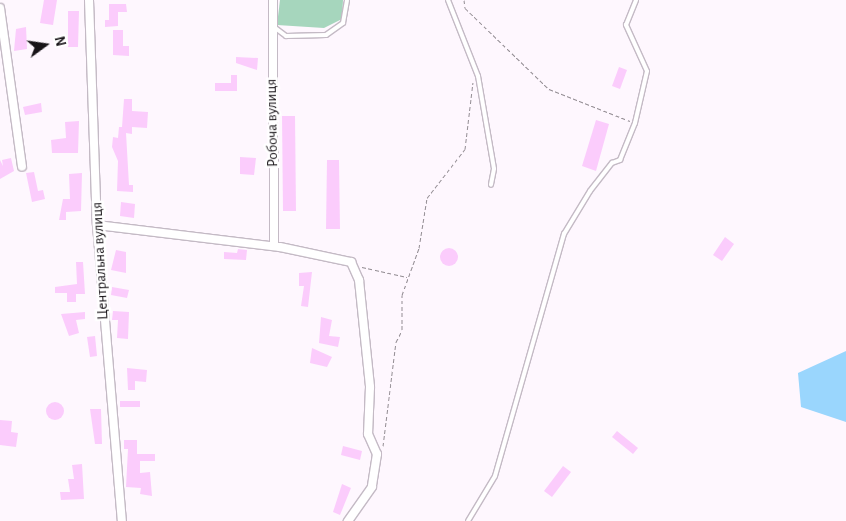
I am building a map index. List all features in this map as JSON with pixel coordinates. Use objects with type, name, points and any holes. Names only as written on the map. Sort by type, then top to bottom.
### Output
[{"type":"street","name":"Центральна вулиця","points":[[89,0],[97,225],[122,521]]},
{"type":"street","name":"Робоча вулиця","points":[[273,0],[274,246]]},
{"type":"street","points":[[0,8],[22,166]]},
{"type":"street","points":[[97,225],[274,246],[351,262],[358,280],[370,387],[368,434],[377,454],[372,487],[348,521]]},
{"type":"lane","points":[[272,25],[286,36],[326,35],[343,23],[347,0]]},
{"type":"lane","points":[[448,0],[475,69],[492,153],[492,185]]},
{"type":"lane","points":[[468,521],[495,476],[564,234],[606,170],[620,160],[635,123],[647,71],[631,44],[626,25],[636,0]]},
{"type":"path","points":[[464,0],[465,8],[549,89],[635,123]]},
{"type":"path","points":[[382,450],[396,342],[402,330],[402,295],[419,248],[427,198],[465,149],[475,69]]},
{"type":"path","points":[[351,262],[374,272],[407,277]]},
{"type":"green space","points":[[280,0],[343,0],[342,19],[324,28],[277,25]]},
{"type":"water","points":[[846,351],[846,422],[801,407],[798,373]]},
{"type":"building","points":[[44,0],[57,0],[53,25],[40,23]]},
{"type":"building","points":[[109,4],[126,4],[127,12],[118,12],[118,26],[105,27],[105,20],[109,20]]},
{"type":"building","points":[[68,11],[79,11],[78,47],[68,47]]},
{"type":"building","points":[[26,27],[27,49],[14,51],[16,29]]},
{"type":"building","points":[[113,30],[123,30],[123,46],[129,46],[129,56],[113,55]]},
{"type":"building","points":[[236,57],[258,58],[257,70],[236,63]]},
{"type":"building","points":[[619,67],[627,70],[620,89],[612,86]]},
{"type":"building","points":[[231,75],[237,75],[237,91],[215,91],[215,83],[231,83]]},
{"type":"building","points":[[124,99],[132,99],[132,111],[148,112],[147,128],[132,127],[132,134],[126,133],[129,185],[133,185],[133,192],[117,191],[118,161],[112,147],[113,137],[118,138],[119,127],[122,127]]},
{"type":"building","points":[[41,103],[42,112],[25,115],[23,107]]},
{"type":"building","points":[[282,116],[295,116],[296,211],[283,211]]},
{"type":"building","points":[[596,120],[609,124],[596,171],[582,166]]},
{"type":"building","points":[[79,121],[78,153],[52,153],[51,140],[66,138],[65,122]]},
{"type":"building","points":[[240,157],[256,158],[254,175],[240,174]]},
{"type":"building","points":[[11,158],[14,171],[0,179],[0,160],[3,166],[2,160]]},
{"type":"building","points":[[327,160],[339,160],[340,229],[326,229]]},
{"type":"building","points":[[34,172],[38,191],[43,190],[45,199],[32,202],[26,173]]},
{"type":"building","points":[[82,173],[81,211],[66,212],[66,220],[59,220],[63,199],[70,199],[69,174]]},
{"type":"building","points":[[121,202],[135,204],[134,218],[120,216]]},
{"type":"building","points":[[725,237],[734,244],[722,261],[713,255]]},
{"type":"building","points":[[449,248],[455,251],[458,257],[455,263],[449,266],[443,263],[440,257],[443,251]]},
{"type":"building","points":[[238,249],[247,250],[246,260],[224,259],[224,252],[237,253]]},
{"type":"building","points":[[116,250],[126,252],[126,273],[111,270]]},
{"type":"building","points":[[76,262],[83,262],[85,294],[76,294],[76,302],[67,302],[67,293],[55,293],[55,287],[77,284]]},
{"type":"building","points":[[312,272],[308,307],[301,306],[304,286],[299,286],[299,273]]},
{"type":"building","points":[[112,287],[129,290],[127,298],[111,295]]},
{"type":"building","points":[[113,311],[129,312],[128,339],[117,338],[118,320],[112,320]]},
{"type":"building","points":[[85,312],[85,319],[76,320],[79,333],[69,336],[61,314]]},
{"type":"building","points":[[321,317],[332,320],[329,336],[340,337],[338,347],[319,343]]},
{"type":"building","points":[[95,336],[97,356],[90,357],[87,337]]},
{"type":"building","points":[[312,348],[332,357],[327,367],[310,363]]},
{"type":"building","points":[[127,368],[147,370],[146,382],[135,381],[135,390],[128,390]]},
{"type":"building","points":[[120,401],[140,401],[140,407],[120,407]]},
{"type":"building","points":[[51,402],[59,402],[64,407],[62,418],[51,420],[46,415],[46,407]]},
{"type":"building","points":[[90,409],[101,409],[102,444],[95,444]]},
{"type":"building","points":[[0,420],[12,421],[11,432],[18,433],[16,447],[0,445]]},
{"type":"building","points":[[617,431],[638,448],[633,454],[612,437]]},
{"type":"building","points":[[124,440],[137,440],[137,454],[155,454],[155,461],[140,461],[140,473],[150,472],[152,496],[140,494],[141,488],[126,487],[128,449],[124,449]]},
{"type":"building","points":[[343,446],[362,451],[360,460],[341,455]]},
{"type":"building","points":[[82,464],[84,499],[61,500],[60,492],[70,492],[68,479],[74,479],[72,465]]},
{"type":"building","points":[[563,466],[571,472],[552,497],[544,491]]},
{"type":"building","points":[[342,484],[351,488],[340,515],[333,512]]}]
